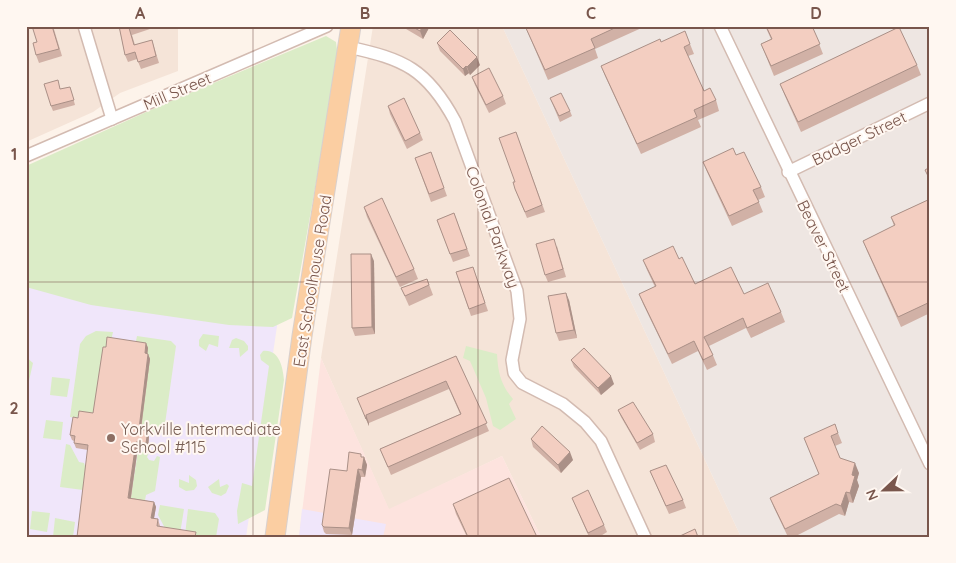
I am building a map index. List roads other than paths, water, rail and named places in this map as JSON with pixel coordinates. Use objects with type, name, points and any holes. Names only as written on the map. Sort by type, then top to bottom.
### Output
[{"type":"main road","name":"East Schoolhouse Road","points":[[275,536],[302,336],[351,26]]},
{"type":"street","points":[[84,26],[112,119]]},
{"type":"street","name":"Mill Street","points":[[26,156],[327,26]]},
{"type":"street","name":"Beaver Street","points":[[720,26],[788,172],[930,464]]},
{"type":"street","name":"Colonial Parkway","points":[[348,47],[398,59],[423,76],[442,95],[455,121],[517,291],[520,319],[512,360],[514,373],[522,383],[563,404],[585,422],[601,441],[646,537]]},
{"type":"street","name":"Badger Street","points":[[788,172],[930,104]]},
{"type":"place","name":"Yorkville Intermediate School #115","points":[[111,438]]}]
